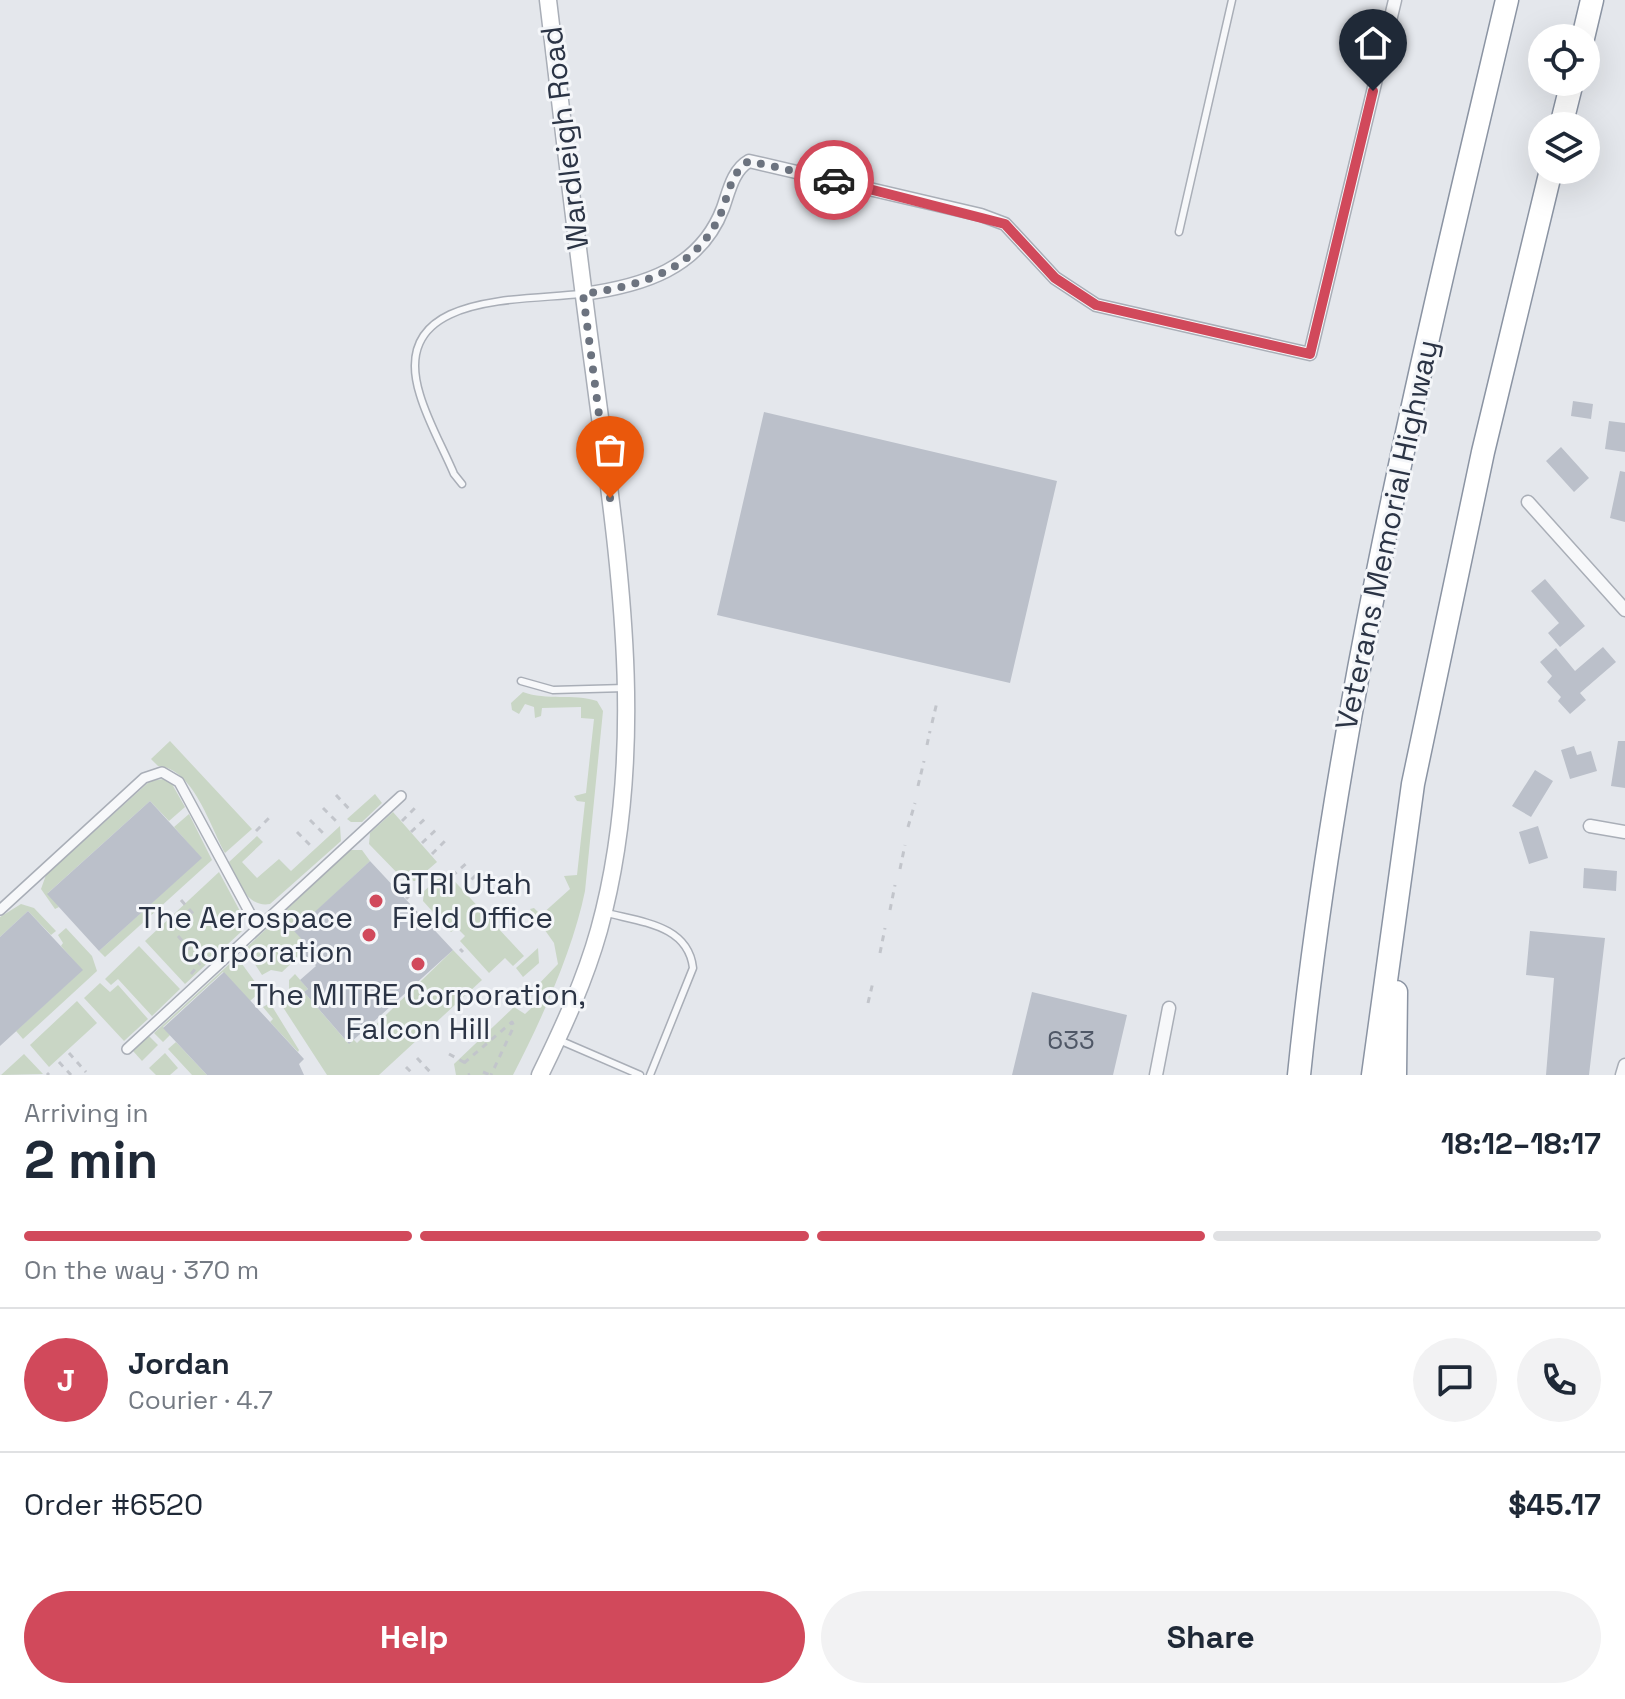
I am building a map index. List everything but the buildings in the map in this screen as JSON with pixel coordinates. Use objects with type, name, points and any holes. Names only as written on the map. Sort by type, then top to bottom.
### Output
[{"type":"highway","name":"Veterans Memorial Highway","points":[[1299,1075],[1337,778],[1417,380],[1507,0]]},
{"type":"highway","points":[[1586,24],[1592,0]]},
{"type":"highway","points":[[1373,1075],[1413,784],[1480,467],[1548,184]]},
{"type":"highway","points":[[1395,1075],[1397,895]]},
{"type":"main road","name":"Wardleigh Road","points":[[540,1075],[587,967],[603,912],[620,809],[628,688],[621,587],[548,0]]},
{"type":"street","points":[[583,294],[646,282],[697,251],[718,223],[737,172],[749,161],[981,215],[1005,224],[1055,278],[1096,305],[1310,354],[1395,0]]},
{"type":"street","points":[[1528,502],[1625,609]]},
{"type":"street","points":[[0,910],[144,778],[162,772],[179,782],[258,928]]},
{"type":"street","points":[[127,1049],[401,796]]},
{"type":"street","points":[[1590,826],[1625,832]]},
{"type":"street","points":[[1156,1075],[1169,1008]]},
{"type":"street","points":[[1622,1075],[1625,1065]]},
{"type":"lane","points":[[1179,232],[1232,0]]},
{"type":"lane","points":[[462,484],[454,474],[420,395],[415,364],[426,332],[434,322],[462,307],[583,294]]},
{"type":"lane","points":[[521,681],[553,690],[628,688]]},
{"type":"lane","points":[[603,912],[670,930],[680,937],[692,957],[693,968],[650,1075]]},
{"type":"lane","points":[[557,1040],[640,1075]]},
{"type":"path","points":[[932,723],[937,702]]},
{"type":"path","points":[[927,745],[930,731]]},
{"type":"path","points":[[918,786],[924,761]]},
{"type":"path","points":[[336,795],[352,812]]},
{"type":"path","points":[[908,827],[915,803]]},
{"type":"path","points":[[402,821],[418,805]]},
{"type":"path","points":[[323,808],[339,824]]},
{"type":"path","points":[[411,832],[428,816]]},
{"type":"path","points":[[256,831],[269,818]]},
{"type":"path","points":[[310,820],[326,836]]},
{"type":"path","points":[[422,843],[439,827]]},
{"type":"path","points":[[297,832],[313,848]]},
{"type":"path","points":[[432,854],[448,838]]},
{"type":"path","points":[[900,869],[905,845]]},
{"type":"path","points":[[452,876],[469,861]]},
{"type":"path","points":[[463,888],[479,872]]},
{"type":"path","points":[[890,910],[895,885]]},
{"type":"path","points":[[406,899],[410,895]]},
{"type":"path","points":[[181,900],[196,917]]},
{"type":"path","points":[[880,953],[885,928]]},
{"type":"path","points":[[178,936],[204,964],[204,978]]},
{"type":"path","points":[[868,1003],[873,982]]},
{"type":"path","points":[[449,1054],[467,1064],[512,1022],[514,1026],[491,1075],[483,1072]]},
{"type":"path","points":[[69,1053],[86,1072]]},
{"type":"path","points":[[417,1058],[433,1075]]},
{"type":"path","points":[[59,1062],[71,1075]]},
{"type":"path","points":[[406,1067],[414,1075]]},
{"type":"green space","points":[[523,692],[597,701],[603,711],[585,891],[573,937],[555,985],[513,1075],[456,1075],[454,1064],[514,1007],[525,1014],[542,998],[534,989],[558,964],[554,943],[530,909],[534,908],[541,915],[570,889],[564,876],[577,875],[585,802],[577,801],[574,796],[586,793],[594,719],[581,718],[581,707],[542,708],[541,716],[535,718],[534,707],[525,704],[519,714],[512,710],[511,703]]},
{"type":"green space","points":[[170,741],[252,829],[225,853],[191,787],[170,769],[158,766],[151,759]]},
{"type":"green space","points":[[164,779],[172,784],[185,807],[169,821],[150,801],[48,893],[59,907],[55,909],[41,889],[46,875],[150,781]]},
{"type":"green space","points":[[375,794],[382,803],[362,822],[347,819]]},
{"type":"green space","points":[[393,812],[437,862],[415,881],[404,880],[369,844],[370,833]]},
{"type":"green space","points":[[189,814],[212,860],[105,957],[99,951],[201,858],[174,827]]},
{"type":"green space","points":[[340,826],[341,841],[270,904],[255,902],[249,897],[229,862],[257,836],[263,842],[242,862],[257,878],[279,859],[291,871]]},
{"type":"green space","points":[[350,850],[362,850],[370,861],[295,931],[309,947],[282,972],[271,970],[262,975],[245,949]]},
{"type":"green space","points":[[219,872],[241,913],[242,931],[185,984],[145,941]]},
{"type":"green space","points":[[446,872],[524,956],[513,966],[505,958],[489,973],[460,941],[465,936],[457,928],[451,932],[423,901],[424,891]]},
{"type":"green space","points":[[21,904],[34,908],[56,931],[51,935],[28,911],[0,937],[0,917]]},
{"type":"green space","points":[[66,928],[92,956],[97,971],[23,1039],[16,1031],[82,970],[61,946],[63,943],[58,935]]},
{"type":"green space","points":[[139,946],[180,989],[152,1016],[118,979],[111,985],[105,979]]},
{"type":"green space","points":[[538,948],[539,963],[523,977],[516,968]]},
{"type":"green space","points":[[453,950],[482,980],[379,1075],[327,1075],[279,1001],[289,993],[289,980],[295,974],[308,989],[304,992],[348,1043],[353,1039],[357,1043]]},
{"type":"green space","points":[[237,957],[258,986],[259,993],[250,1001],[223,972],[163,1027],[170,1035],[163,1042],[154,1033]]},
{"type":"green space","points":[[100,983],[110,992],[118,985],[148,1019],[124,1041],[84,998]]},
{"type":"green space","points":[[77,1001],[97,1023],[49,1067],[30,1045]]},
{"type":"green space","points":[[270,1003],[298,1052],[270,1022],[273,1019],[263,1007]]},
{"type":"green space","points":[[149,1036],[158,1045],[142,1061],[133,1051]]},
{"type":"green space","points":[[176,1042],[207,1075],[192,1075],[168,1049]]},
{"type":"green space","points":[[165,1053],[178,1068],[170,1075],[156,1075],[149,1068]]},
{"type":"green space","points":[[24,1054],[43,1074],[1,1075]]},
{"type":"way so far","points":[[610,498],[583,294],[646,282],[697,251],[718,223],[741,165],[749,161],[834,180]]},
{"type":"place","name":"GTRI Utah Field Office","points":[[376,901]]},
{"type":"place","name":"The Aerospace Corporation","points":[[369,935]]},
{"type":"place","name":"The MITRE Corporation, Falcon Hill","points":[[418,964]]},
{"type":"route","points":[[834,180],[981,215],[1005,224],[1055,278],[1096,305],[1310,354],[1373,91]]}]
